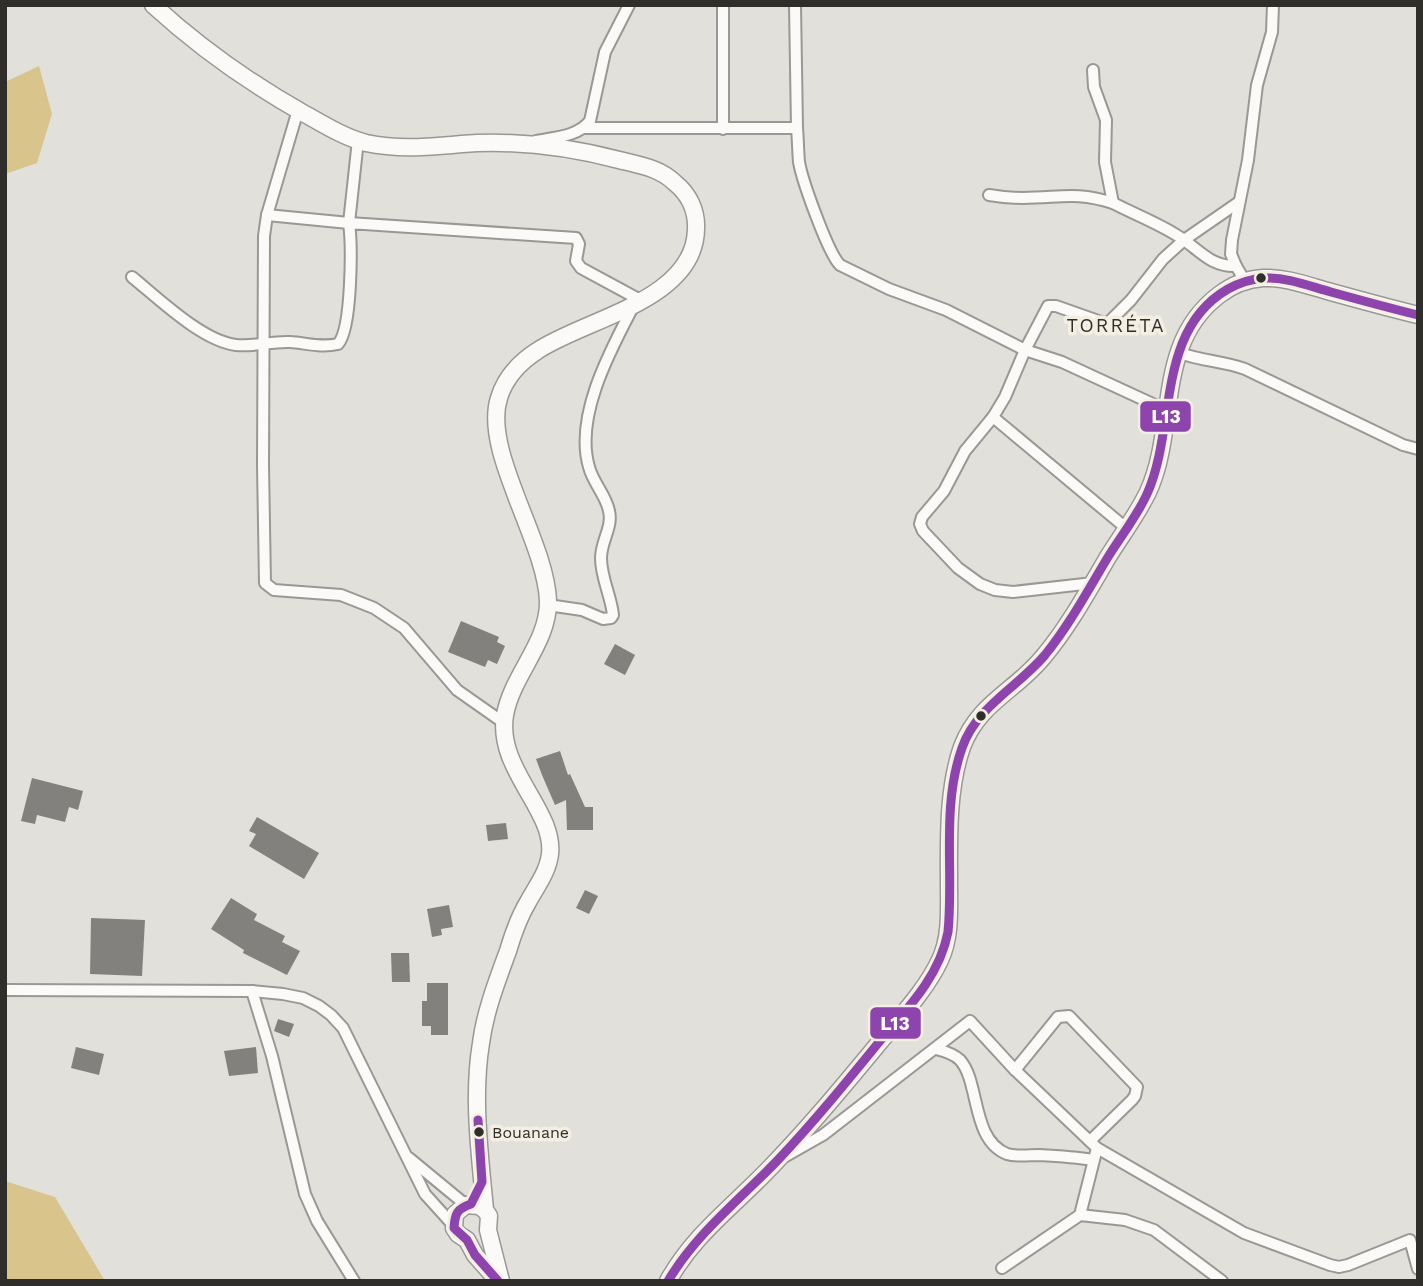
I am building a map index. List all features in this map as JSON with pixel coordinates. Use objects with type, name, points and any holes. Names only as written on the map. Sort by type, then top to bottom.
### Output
[{"type":"street","points":[[153,5],[192,41],[261,89],[330,128],[358,140],[391,148],[518,144],[572,134],[584,128],[590,121],[605,52],[629,5]]},
{"type":"street","points":[[723,5],[723,129]]},
{"type":"street","points":[[795,5],[797,128],[801,170],[834,259],[840,265],[889,289],[946,310],[1025,350],[1062,362],[1166,410]]},
{"type":"street","points":[[1245,281],[1233,260],[1231,247],[1248,160],[1257,85],[1272,32],[1273,5]]},
{"type":"street","points":[[1093,70],[1094,87],[1106,120],[1105,162],[1113,203]]},
{"type":"street","points":[[298,110],[267,215],[263,257],[264,540],[265,578],[268,587],[274,590],[341,595],[373,608],[404,628],[457,690],[504,723]]},
{"type":"street","points":[[584,128],[797,128]]},
{"type":"street","points":[[132,277],[170,308],[214,337],[232,345],[288,342],[330,346],[338,344],[342,340],[350,277],[349,223],[358,140]]},
{"type":"street","points":[[453,1224],[455,1214],[474,1206],[482,1182],[477,1083],[483,1029],[512,937],[544,874],[550,854],[549,836],[512,762],[505,739],[504,723],[509,700],[541,633],[548,605],[539,559],[497,436],[495,413],[499,397],[510,376],[533,354],[550,343],[638,303],[674,277],[693,250],[696,234],[694,211],[679,186],[665,174],[610,158],[518,144]]},
{"type":"street","points":[[989,195],[1019,198],[1070,195],[1113,203],[1184,240],[1212,261],[1236,266]]},
{"type":"street","points":[[1093,583],[1013,592],[995,590],[980,584],[958,568],[923,531],[920,524],[922,517],[939,499],[965,451],[993,417],[1005,397],[1048,306],[1056,306],[1107,324],[1131,300],[1156,266],[1184,240],[1239,202]]},
{"type":"street","points":[[267,215],[571,237],[578,240],[576,261],[581,268],[638,303]]},
{"type":"street","points":[[668,1281],[699,1235],[777,1161],[900,1017],[941,958],[948,926],[949,858],[955,782],[966,737],[972,724],[986,707],[1042,659],[1093,583],[1152,481],[1177,352],[1202,310],[1227,290],[1245,281],[1265,278],[1285,280],[1418,315]]},
{"type":"street","points":[[548,605],[582,611],[603,619],[613,615],[601,558],[610,516],[605,498],[589,466],[587,440],[598,377],[609,352],[638,303]]},
{"type":"street","points":[[1177,352],[1200,360],[1227,363],[1245,369],[1403,445],[1418,449]]},
{"type":"street","points":[[993,417],[1126,528]]},
{"type":"street","points":[[5,990],[252,991],[303,998],[331,1015],[343,1028],[425,1194],[500,1281]]},
{"type":"street","points":[[252,991],[272,1055],[305,1194],[317,1221],[354,1281]]},
{"type":"street","points":[[1016,1070],[1058,1017],[1069,1016],[1137,1087],[1132,1100],[1094,1144],[1093,1160],[1080,1215]]},
{"type":"street","points":[[777,1161],[823,1135],[971,1021],[1016,1070],[1094,1144],[1201,1210],[1263,1241],[1339,1267],[1410,1240],[1418,1269]]},
{"type":"street","points":[[936,1049],[955,1056],[962,1062],[978,1116],[998,1148],[1017,1156],[1060,1156],[1093,1160]]},
{"type":"street","points":[[402,1151],[432,1178],[489,1216],[488,1230],[500,1281]]},
{"type":"street","points":[[1002,1268],[1080,1215],[1125,1220],[1154,1230],[1222,1281]]},
{"type":"street","points":[[467,1240],[477,1239],[488,1230]]},
{"type":"shaded area","points":[[39,66],[52,114],[37,163],[5,174],[5,82]]},
{"type":"shaded area","points":[[5,1181],[55,1197],[105,1281],[5,1281]]},
{"type":"building","points":[[461,621],[499,637],[497,642],[505,646],[497,664],[488,660],[485,667],[448,652]]},
{"type":"building","points":[[615,644],[635,655],[625,675],[604,664]]},
{"type":"building","points":[[560,751],[568,775],[570,774],[585,807],[593,807],[593,830],[567,830],[566,800],[555,805],[542,775],[536,759]]},
{"type":"building","points":[[32,778],[83,791],[78,810],[69,807],[65,822],[37,815],[35,824],[21,821]]},
{"type":"building","points":[[257,817],[319,853],[304,879],[249,846],[256,834],[249,831]]},
{"type":"building","points":[[506,823],[508,839],[488,841],[486,825]]},
{"type":"building","points":[[585,890],[598,896],[589,914],[576,908]]},
{"type":"building","points":[[231,898],[257,914],[254,920],[285,936],[282,942],[300,951],[287,975],[243,953],[244,950],[211,929]]},
{"type":"building","points":[[449,905],[453,927],[441,929],[442,935],[432,937],[427,909]]},
{"type":"building","points":[[91,918],[145,920],[142,976],[90,974]]},
{"type":"building","points":[[391,953],[409,953],[410,982],[392,982]]},
{"type":"building","points":[[427,983],[448,983],[448,1035],[431,1035],[431,1026],[422,1026],[422,1001],[427,1001]]},
{"type":"building","points":[[278,1019],[294,1024],[289,1037],[274,1031]]},
{"type":"building","points":[[76,1047],[104,1054],[99,1075],[71,1068]]},
{"type":"building","points":[[256,1047],[258,1073],[229,1076],[224,1051]]},
{"type":"transit line","name":"L13","points":[[668,1281],[704,1233],[818,1116],[914,1001],[931,975],[948,932],[950,816],[962,748],[968,734],[987,709],[1034,667],[1054,643],[1143,502],[1156,468],[1178,355],[1189,329],[1205,307],[1236,285],[1254,279],[1273,278],[1298,282],[1418,315]]},
{"type":"transit line","name":"L13","points":[[478,1120],[482,1182],[471,1204],[458,1212],[454,1228],[467,1240],[475,1255],[498,1281]]},
{"type":"place","name":"Bouanane","points":[[479,1132]]},
{"type":"district","name":"TORRÉTA","points":[[1116,325]]}]
